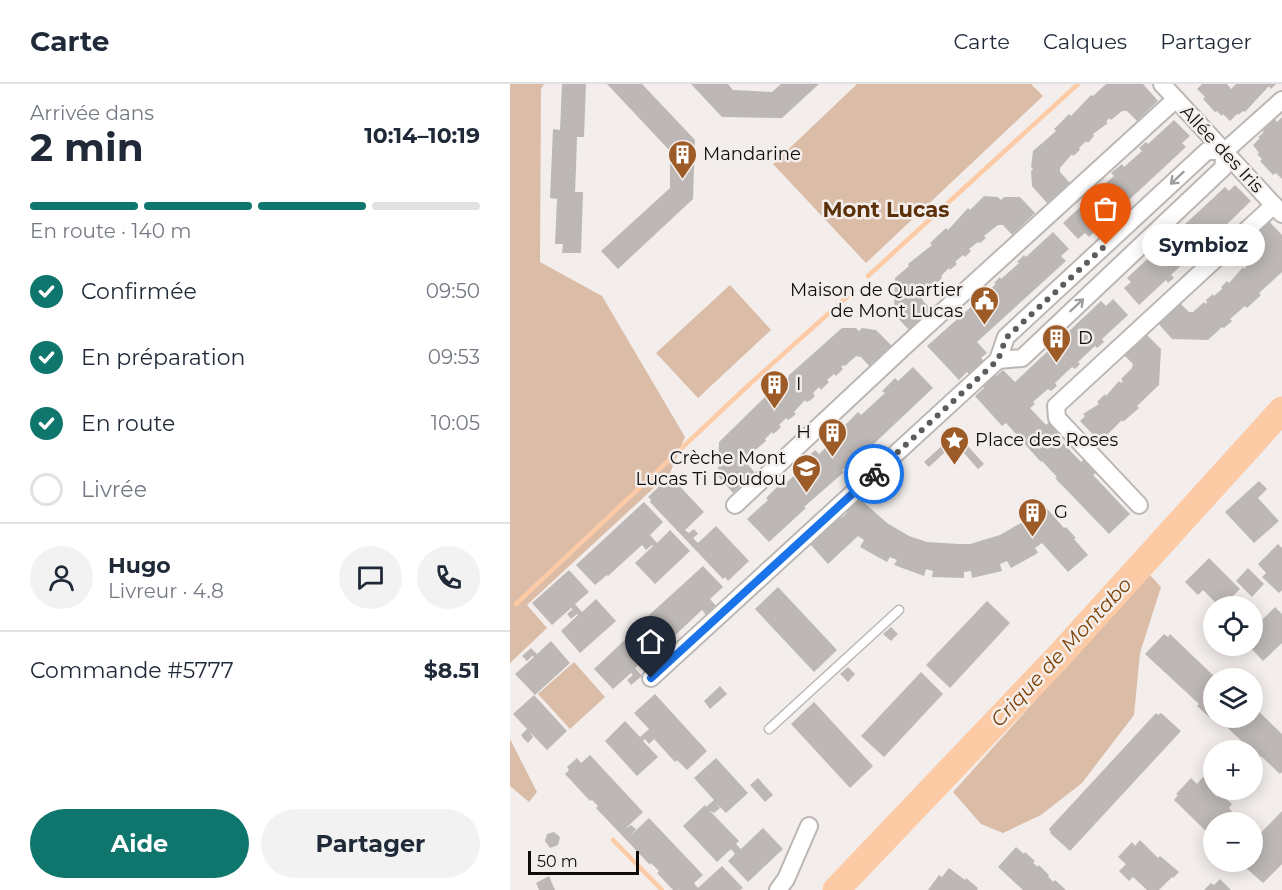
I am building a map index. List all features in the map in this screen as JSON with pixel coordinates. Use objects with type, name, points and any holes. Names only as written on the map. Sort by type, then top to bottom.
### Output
[{"type":"street","name":"Allée des Iris","points":[[1162,84],[1278,210]]},
{"type":"street","points":[[735,506],[906,345],[1176,99]]},
{"type":"street","points":[[998,360],[1022,358],[1223,168],[1225,151],[1282,100]]},
{"type":"street","points":[[651,678],[998,360],[1006,338],[1207,151],[1225,151]]},
{"type":"street","points":[[1139,505],[1057,418],[1056,406],[1278,210]]},
{"type":"street","points":[[778,890],[786,879],[809,826]]},
{"type":"lane","points":[[769,729],[898,610]]},
{"type":"shaded area","points":[[510,84],[544,84],[541,89],[540,262],[602,296],[685,437],[670,473],[527,605],[547,628],[510,663]]},
{"type":"shaded area","points":[[857,84],[1031,84],[1043,96],[866,263],[773,164]]},
{"type":"shaded area","points":[[730,285],[771,330],[698,398],[656,353]]},
{"type":"shaded area","points":[[1149,574],[1161,587],[1140,653],[1134,715],[1082,783],[1041,815],[1003,833],[981,824],[953,792]]},
{"type":"shaded area","points":[[574,662],[605,697],[570,729],[538,694]]},
{"type":"shaded area","points":[[510,739],[537,792],[529,802],[510,786]]},
{"type":"building","points":[[562,84],[586,84],[584,137],[577,137],[575,192],[583,192],[581,253],[562,253],[563,244],[555,244],[557,199],[550,198],[553,129],[560,130]]},
{"type":"building","name":"Mandarine","points":[[607,84],[642,84],[695,140],[693,199],[618,269],[601,251],[670,188],[670,151]]},
{"type":"building","points":[[691,84],[728,84],[733,90],[772,92],[781,84],[819,84],[782,118],[722,117]]},
{"type":"building","points":[[1106,84],[1143,84],[1158,101],[1137,121],[1127,111],[1122,111],[1111,120],[1109,118],[1106,122],[1108,123],[1093,134],[1094,136],[1088,143],[1086,141],[1078,152],[1073,156],[1072,154],[1060,168],[1060,172],[1070,183],[1047,203],[1032,186],[1033,151],[1056,131],[1054,129],[1069,114],[1071,116],[1091,95],[1093,96]]},
{"type":"building","points":[[1202,84],[1227,84],[1231,89],[1236,84],[1276,84],[1271,89],[1269,86],[1245,112],[1237,114],[1230,121],[1223,114],[1222,116],[1217,111],[1215,112],[1203,99],[1205,97],[1197,89]]},
{"type":"building","points":[[1282,117],[1282,179],[1276,173],[1273,175],[1260,161],[1262,159],[1253,145],[1264,132],[1262,131],[1275,119],[1277,122]]},
{"type":"building","points":[[1174,120],[1190,136],[1182,143],[1186,147],[1089,237],[1085,233],[1078,239],[1063,223],[1089,199],[1087,196],[1094,190],[1096,192],[1114,176],[1111,173],[1122,164],[1124,167],[1142,151],[1139,148],[1146,142],[1148,144]]},
{"type":"building","points":[[1235,185],[1251,201],[1224,227],[1226,229],[1219,236],[1216,233],[1200,249],[1202,251],[1192,261],[1189,258],[1171,275],[1174,278],[1168,283],[1166,280],[1139,305],[1124,288],[1131,282],[1127,278],[1225,187],[1229,191]]},
{"type":"building","points":[[984,196],[998,197],[1001,200],[1004,197],[1020,197],[1035,213],[1012,235],[1003,225],[998,225],[984,236],[986,238],[980,243],[978,242],[969,249],[971,251],[965,257],[963,255],[955,262],[957,264],[950,270],[949,268],[936,284],[934,282],[921,296],[931,309],[909,330],[894,314],[895,278],[932,245],[930,243],[946,228],[948,230],[968,208],[970,210]]},
{"type":"building","points":[[1268,220],[1282,235],[1282,272],[1259,293],[1261,295],[1247,308],[1245,306],[1230,319],[1232,321],[1208,340],[1172,339],[1157,322],[1179,302],[1189,312],[1193,312],[1204,302],[1206,304],[1206,300],[1222,289],[1221,287],[1227,281],[1229,283],[1255,255],[1256,251],[1246,240]]},
{"type":"building","points":[[1053,232],[1069,249],[1061,256],[1066,261],[977,342],[987,353],[981,358],[986,364],[972,377],[967,372],[959,380],[927,346],[972,306],[970,304],[976,298],[978,300],[996,284],[994,283],[1000,277],[1001,279],[1019,263],[1017,262],[1024,255],[1026,257]]},
{"type":"building","points":[[1113,299],[1128,315],[1102,339],[1104,342],[1097,348],[1095,346],[1078,362],[1080,364],[1075,369],[1072,367],[1055,383],[1057,386],[1051,391],[1048,389],[1033,402],[1035,404],[1030,408],[1046,425],[1049,422],[1060,435],[1058,438],[1081,462],[1084,460],[1096,473],[1093,475],[1130,514],[1109,534],[1006,423],[1002,426],[975,396],[984,388],[980,383],[993,372],[996,376],[1003,370],[1015,382],[1101,301],[1106,306]]},
{"type":"building","name":"I","points":[[842,328],[856,328],[859,331],[862,328],[876,330],[892,346],[870,367],[861,357],[856,356],[841,367],[843,369],[836,376],[834,374],[827,380],[829,382],[821,390],[819,387],[813,393],[815,396],[811,400],[807,402],[805,400],[794,412],[796,414],[788,420],[786,418],[777,431],[773,434],[772,432],[765,439],[766,441],[746,458],[746,462],[755,473],[733,493],[718,476],[719,442],[769,393]]},
{"type":"building","points":[[1144,332],[1161,349],[1159,385],[1137,406],[1139,408],[1123,422],[1122,420],[1100,442],[1080,421],[1085,416],[1083,414],[1099,404],[1097,402],[1105,394],[1106,396],[1119,381],[1121,383],[1123,381],[1121,379],[1133,364],[1123,354]]},
{"type":"building","name":"H","points":[[913,367],[933,388],[862,455],[861,453],[842,470],[844,472],[769,542],[747,519],[768,500],[766,498],[779,485],[781,488],[804,466],[802,463],[815,450],[819,454],[847,427],[845,425],[858,412],[861,415],[885,393],[882,391],[895,378],[898,381]]},
{"type":"building","points":[[956,433],[984,464],[978,469],[955,443],[929,467],[924,462]]},
{"type":"building","points":[[670,476],[704,512],[685,530],[689,533],[694,529],[698,534],[693,538],[698,543],[716,526],[749,561],[728,581],[725,577],[723,579],[650,502],[648,497]]},
{"type":"building","points":[[1259,481],[1267,489],[1258,498],[1279,521],[1254,543],[1225,512]]},
{"type":"building","points":[[877,483],[884,490],[874,500],[867,492]]},
{"type":"building","name":"G","points":[[860,499],[887,523],[909,536],[927,542],[959,544],[970,544],[1000,535],[1026,520],[1043,504],[1076,538],[1074,539],[1088,555],[1068,572],[1042,543],[1035,548],[1038,553],[1011,568],[1007,561],[1000,564],[1002,571],[972,578],[971,571],[964,572],[964,578],[932,577],[933,571],[926,569],[924,576],[894,565],[897,560],[890,557],[887,562],[860,547],[864,540],[858,536],[828,564],[810,544]]},
{"type":"building","points":[[644,502],[663,522],[650,535],[657,543],[670,530],[690,551],[655,584],[635,563],[653,546],[646,550],[642,545],[595,585],[576,565]]},
{"type":"building","points":[[1278,544],[1282,548],[1282,590],[1279,593],[1262,577],[1266,573],[1258,564]]},
{"type":"building","points":[[1209,558],[1240,589],[1233,596],[1209,596],[1203,590],[1198,595],[1185,582]]},
{"type":"building","points":[[703,566],[723,587],[710,599],[717,607],[706,615],[702,610],[669,641],[667,639],[655,650],[635,628]]},
{"type":"building","points":[[1248,568],[1264,584],[1251,596],[1236,581]]},
{"type":"building","points":[[569,570],[589,592],[575,604],[582,612],[596,599],[616,621],[580,653],[561,631],[578,615],[571,619],[567,614],[573,609],[571,608],[552,625],[532,603]]},
{"type":"building","points":[[778,587],[837,650],[814,672],[755,609]]},
{"type":"building","points":[[987,601],[1010,623],[950,688],[926,665]]},
{"type":"building","points":[[1275,607],[1282,614],[1282,643],[1263,661],[1258,656],[1263,656],[1263,619]]},
{"type":"building","points":[[891,627],[898,634],[891,641],[883,634]]},
{"type":"building","points":[[1164,634],[1168,637],[1170,634],[1206,668],[1203,668],[1203,712],[1197,706],[1199,704],[1145,654]]},
{"type":"building","points":[[629,636],[648,656],[635,668],[642,676],[631,685],[627,680],[633,675],[631,673],[613,689],[594,669]]},
{"type":"building","points":[[551,641],[570,663],[535,695],[515,674],[534,657],[532,656],[527,661],[522,656],[531,648],[537,654]]},
{"type":"building","points":[[848,667],[855,674],[848,682],[840,674]]},
{"type":"building","points":[[921,672],[943,694],[884,757],[861,736]]},
{"type":"building","points":[[720,686],[727,694],[710,709],[704,701]]},
{"type":"building","points":[[655,694],[707,751],[687,770],[677,760],[675,762],[654,739],[649,744],[645,739],[643,741],[658,757],[637,776],[605,741],[625,721],[640,737],[649,729],[634,713]]},
{"type":"building","points":[[534,695],[567,731],[547,750],[530,732],[533,737],[528,743],[523,738],[521,735],[527,729],[513,714]]},
{"type":"building","points":[[814,702],[873,766],[850,788],[791,724]]},
{"type":"building","points":[[1156,713],[1158,715],[1161,713],[1181,731],[1070,851],[1050,833],[1049,829]]},
{"type":"building","points":[[1263,716],[1282,734],[1282,772],[1280,774],[1263,758],[1263,740],[1241,740],[1228,728],[1263,728]]},
{"type":"building","points":[[590,755],[643,812],[625,829],[631,825],[636,829],[631,835],[649,818],[703,875],[694,883],[698,888],[722,866],[743,888],[740,890],[673,890],[657,873],[659,871],[651,863],[650,865],[596,808],[598,806],[592,800],[590,801],[565,774],[569,770],[567,767],[577,758],[581,763]]},
{"type":"building","points":[[716,758],[748,793],[726,813],[716,803],[720,808],[714,813],[709,810],[739,841],[736,844],[741,849],[763,828],[783,849],[748,882],[728,861],[735,854],[731,849],[717,862],[683,826],[705,805],[706,807],[714,800],[694,778]]},
{"type":"building","points":[[1203,777],[1203,800],[1228,800],[1232,804],[1229,808],[1231,812],[1203,812],[1203,828],[1174,800],[1178,795],[1176,794],[1191,778],[1197,784]]},
{"type":"building","points":[[758,778],[773,795],[765,802],[750,785]]},
{"type":"building","points":[[1282,811],[1282,864],[1263,883],[1250,872],[1263,872],[1263,831]]},
{"type":"building","points":[[554,832],[560,837],[558,845],[550,848],[545,841],[547,834]]},
{"type":"building","points":[[1140,840],[1158,858],[1160,856],[1179,872],[1159,890],[1147,890],[1133,877],[1129,881],[1119,871],[1126,864],[1118,857],[1132,842],[1135,846]]},
{"type":"building","points":[[1016,847],[1035,861],[1033,863],[1038,867],[1039,865],[1053,882],[1055,880],[1066,890],[1023,890],[998,867]]},
{"type":"building","points":[[949,868],[965,880],[966,878],[978,888],[977,890],[928,890],[939,875],[942,877]]},
{"type":"building","points":[[549,876],[555,890],[539,890],[536,883]]},
{"type":"building","points":[[1220,879],[1231,890],[1204,890],[1211,883],[1214,885]]},
{"type":"waterway","points":[[868,276],[1078,84]]},
{"type":"waterway","points":[[516,604],[753,381],[847,297]]},
{"type":"waterway","name":"Crique de Montabo","points":[[836,890],[1059,656],[1282,410]]},
{"type":"waterway","points":[[613,840],[662,890]]},
{"type":"way so far","points":[[874,474],[998,360],[1006,338],[1106,245]]},
{"type":"place","name":"Mandarine","points":[[682,180]]},
{"type":"place","name":"Symbioz","points":[[1106,245]]},
{"type":"place","name":"Maison de Quartier de Mont Lucas","points":[[984,326]]},
{"type":"place","name":"D","points":[[1057,364]]},
{"type":"place","name":"I","points":[[775,410]]},
{"type":"place","name":"H","points":[[832,458]]},
{"type":"place","name":"Place des Roses","points":[[954,466]]},
{"type":"place","name":"Crèche Mont Lucas Ti Doudou","points":[[807,494]]},
{"type":"place","name":"G","points":[[1033,538]]},
{"type":"district","name":"Mont Lucas","points":[[886,209]]},
{"type":"route","points":[[651,678],[874,474]]}]
